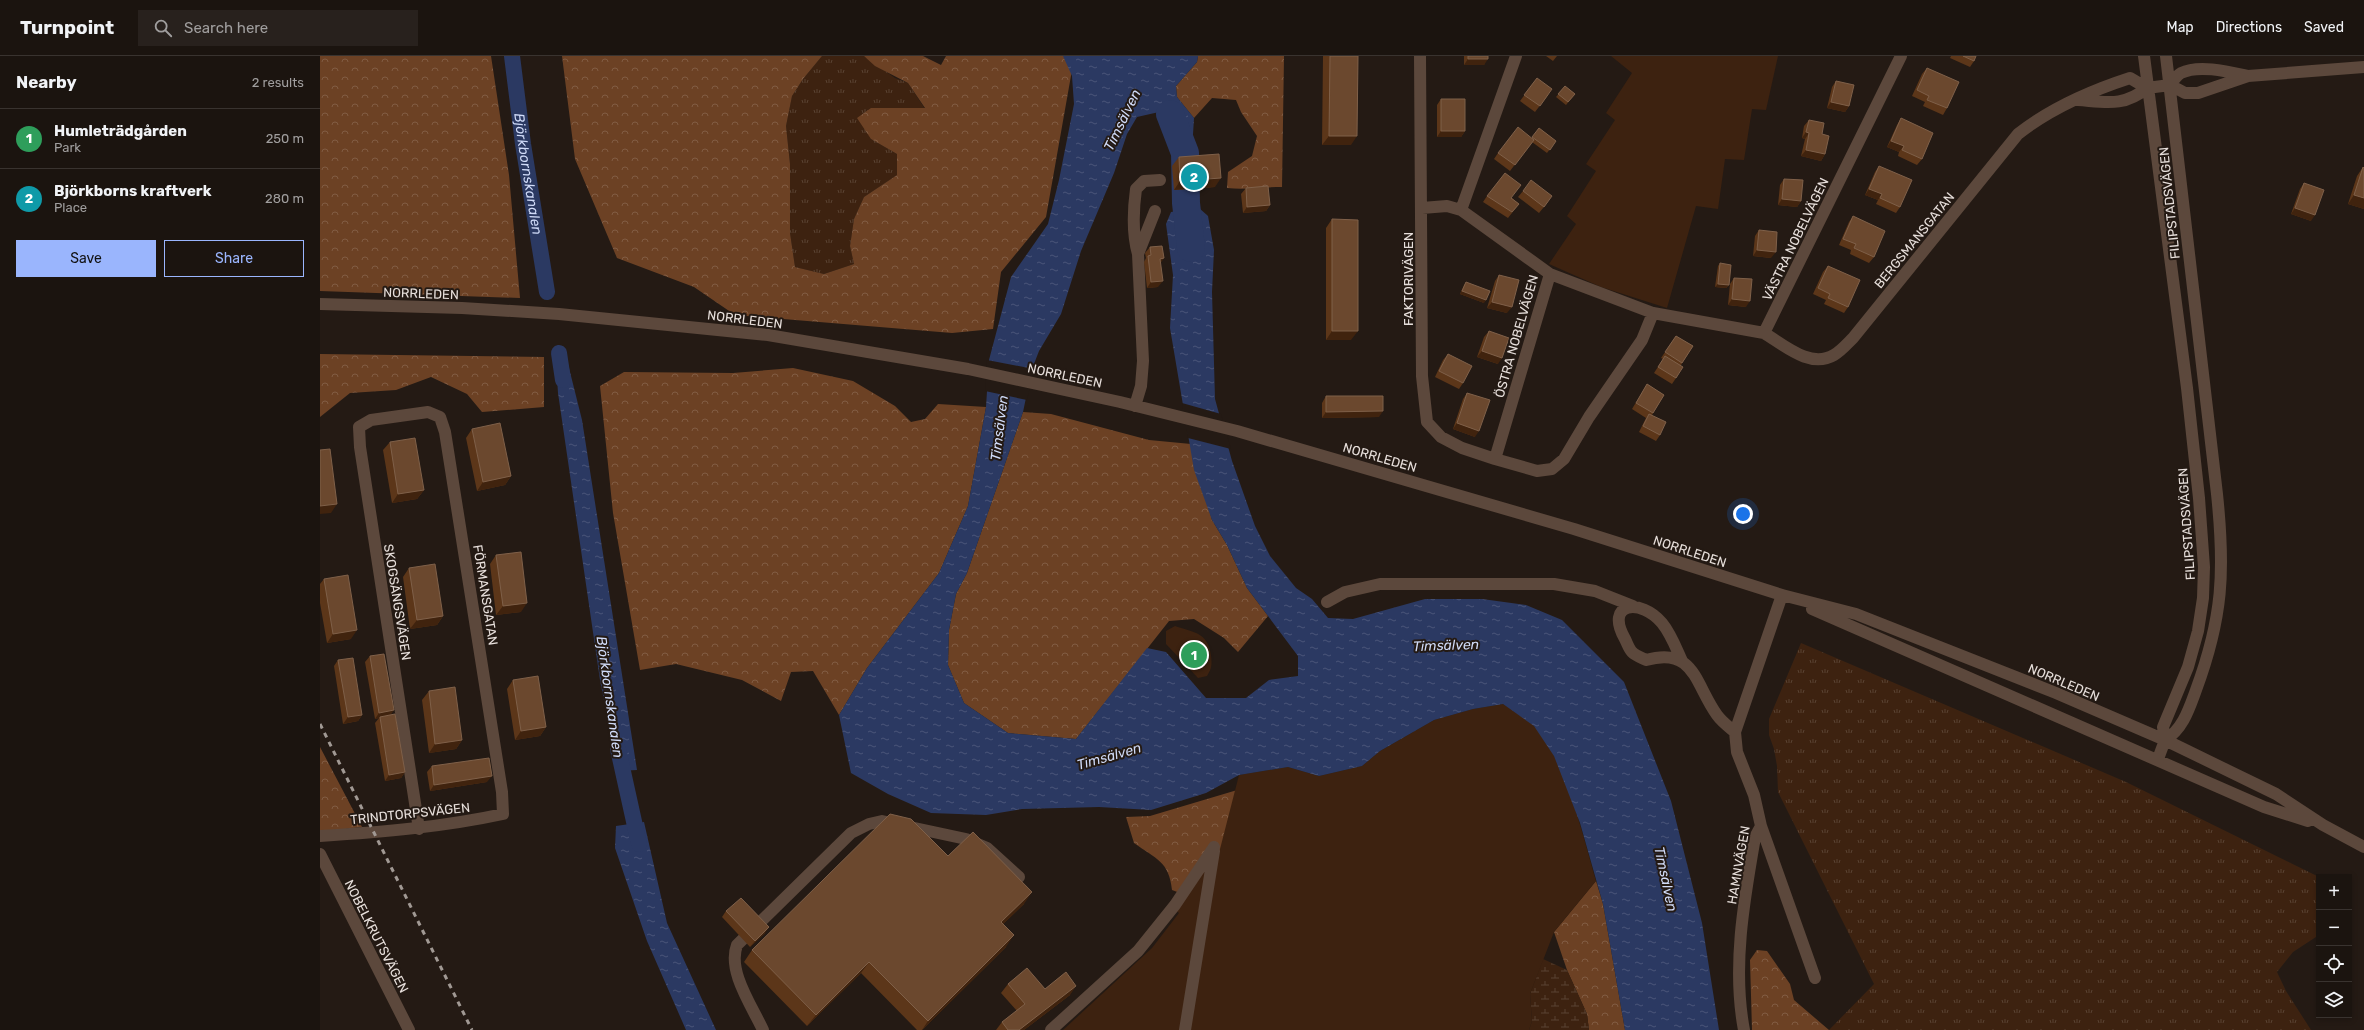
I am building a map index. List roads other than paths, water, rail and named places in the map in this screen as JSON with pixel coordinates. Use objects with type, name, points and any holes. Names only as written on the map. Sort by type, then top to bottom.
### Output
[{"type":"street","name":"FAKTORIVÄGEN","points":[[1420,56],[1422,376],[1427,422],[1440,437],[1462,448],[1495,459]]},
{"type":"street","points":[[1422,208],[1447,206],[1461,210],[1516,56]]},
{"type":"street","name":"VÄSTRA NOBELVÄGEN","points":[[1764,333],[1901,56]]},
{"type":"street","name":"FILIPSTADSVÄGEN","points":[[2144,56],[2200,498],[2204,567],[2203,598],[2198,631],[2188,667],[2163,727],[2165,740],[2176,733],[2190,708],[2206,664],[2221,594],[2222,563],[2217,494],[2166,56]]},
{"type":"street","points":[[2147,88],[2170,85],[2185,93],[2198,93],[2248,76],[2364,67]]},
{"type":"street","points":[[2170,85],[2181,73],[2197,70],[2223,70],[2248,76]]},
{"type":"street","name":"BERGSMANSGATAN","points":[[1764,333],[1800,355],[1818,361],[1835,355],[1853,338],[2018,134],[2037,119],[2078,100],[2093,90],[2130,78],[2147,88],[2135,98],[2112,102],[2078,100]]},
{"type":"street","points":[[1135,406],[1141,386],[1143,361],[1138,254],[1134,241],[1133,219],[1136,189],[1144,181],[1160,180]]},
{"type":"street","name":"ÖSTRA NOBELVÄGEN","points":[[1461,210],[1550,274],[1495,459]]},
{"type":"street","points":[[1138,254],[1155,211]]},
{"type":"street","points":[[1550,274],[1653,313],[1764,333]]},
{"type":"street","name":"NORRLEDEN","points":[[320,304],[462,308],[638,321],[768,335],[968,369],[1180,416],[1237,431],[1574,529],[1782,595],[1856,614],[2056,693],[2165,740],[2276,794],[2323,825],[2364,847]]},
{"type":"street","points":[[1495,459],[1538,471],[1552,469],[1564,459],[1589,417],[1642,340],[1653,313]]},
{"type":"street","name":"FÖRMANSGATAN","points":[[405,415],[428,412],[440,417],[445,432],[471,585],[502,792],[503,814]]},
{"type":"street","name":"SKOGSÄNGSVÄGEN","points":[[405,415],[371,420],[359,427],[360,447],[419,828]]},
{"type":"street","points":[[1327,602],[1345,592],[1380,584],[1554,584],[1595,591],[1651,613],[1661,622],[1682,661],[1696,676],[1717,716],[1735,732]]},
{"type":"street","name":"NORRLEDEN","points":[[1782,595],[2158,759],[2264,807],[2323,825]]},
{"type":"street","name":"HAMNVÄGEN","points":[[1744,1030],[1740,975],[1741,933],[1755,837],[1761,826],[1754,795],[1737,752],[1735,732],[1782,595]]},
{"type":"street","points":[[1633,606],[1624,609],[1620,613],[1618,627],[1632,652],[1646,660],[1662,655],[1682,661]]},
{"type":"street","points":[[2158,759],[2165,740]]},
{"type":"street","name":"TRINDTORPSVÄGEN","points":[[320,836],[419,828],[465,822],[503,814]]},
{"type":"street","points":[[763,1030],[739,978],[733,954],[737,945],[851,833],[869,824],[882,821],[966,839],[987,848],[1019,877]]},
{"type":"street","points":[[1761,826],[1815,978]]},
{"type":"street","points":[[1052,1030],[1138,951],[1174,905],[1214,848],[1185,1030]]},
{"type":"street","name":"NOBELKRUTSVÄGEN","points":[[320,854],[409,1030]]},
{"type":"water","name":"Timsälven","points":[[1063,56],[1198,56],[1197,62],[1176,86],[1177,97],[1194,118],[1192,150],[1179,150],[1171,132],[1164,133],[1159,112],[1137,117],[1127,134],[1114,173],[1081,251],[1061,314],[1039,351],[1032,369],[1023,412],[967,573],[956,594],[949,630],[948,665],[964,703],[1008,733],[1076,739],[1147,648],[1166,652],[1206,698],[1246,698],[1269,680],[1298,676],[1298,656],[1247,588],[1227,545],[1212,520],[1194,470],[1170,328],[1173,275],[1166,224],[1171,212],[1199,208],[1208,216],[1214,250],[1212,292],[1215,399],[1232,461],[1255,526],[1270,556],[1296,588],[1312,599],[1328,618],[1353,619],[1425,599],[1482,599],[1526,605],[1562,620],[1624,682],[1671,801],[1702,923],[1719,1030],[1625,1030],[1603,904],[1580,823],[1554,756],[1534,726],[1503,704],[1473,709],[1434,720],[1380,751],[1362,766],[1319,776],[1288,767],[1239,775],[1206,793],[1151,810],[1099,807],[1022,809],[986,815],[931,813],[888,794],[851,773],[839,715],[867,668],[939,573],[968,506],[986,407],[989,360],[1011,277],[1048,224],[1059,180],[1074,104],[1072,76]]},
{"type":"water","points":[[560,359],[568,364],[582,420],[637,770],[618,771],[600,680],[558,393],[556,361]]},
{"type":"water","points":[[644,822],[667,923],[716,1030],[686,1030],[647,941],[615,848],[616,826]]},
{"type":"waterway","name":"Björkbornskanalen","points":[[512,56],[523,144],[547,292]]},
{"type":"waterway","points":[[1170,114],[1185,153],[1186,203],[1191,248]]},
{"type":"waterway","name":"Björkbornskanalen","points":[[559,353],[563,380]]},
{"type":"waterway","name":"Björkbornskanalen","points":[[618,749],[639,844]]},
{"type":"railway","points":[[320,724],[472,1030]]},
{"type":"place","name":"Björkborns kraftverk","points":[[1194,177]]},
{"type":"place","name":"Humleträdgården","points":[[1194,655]]}]
